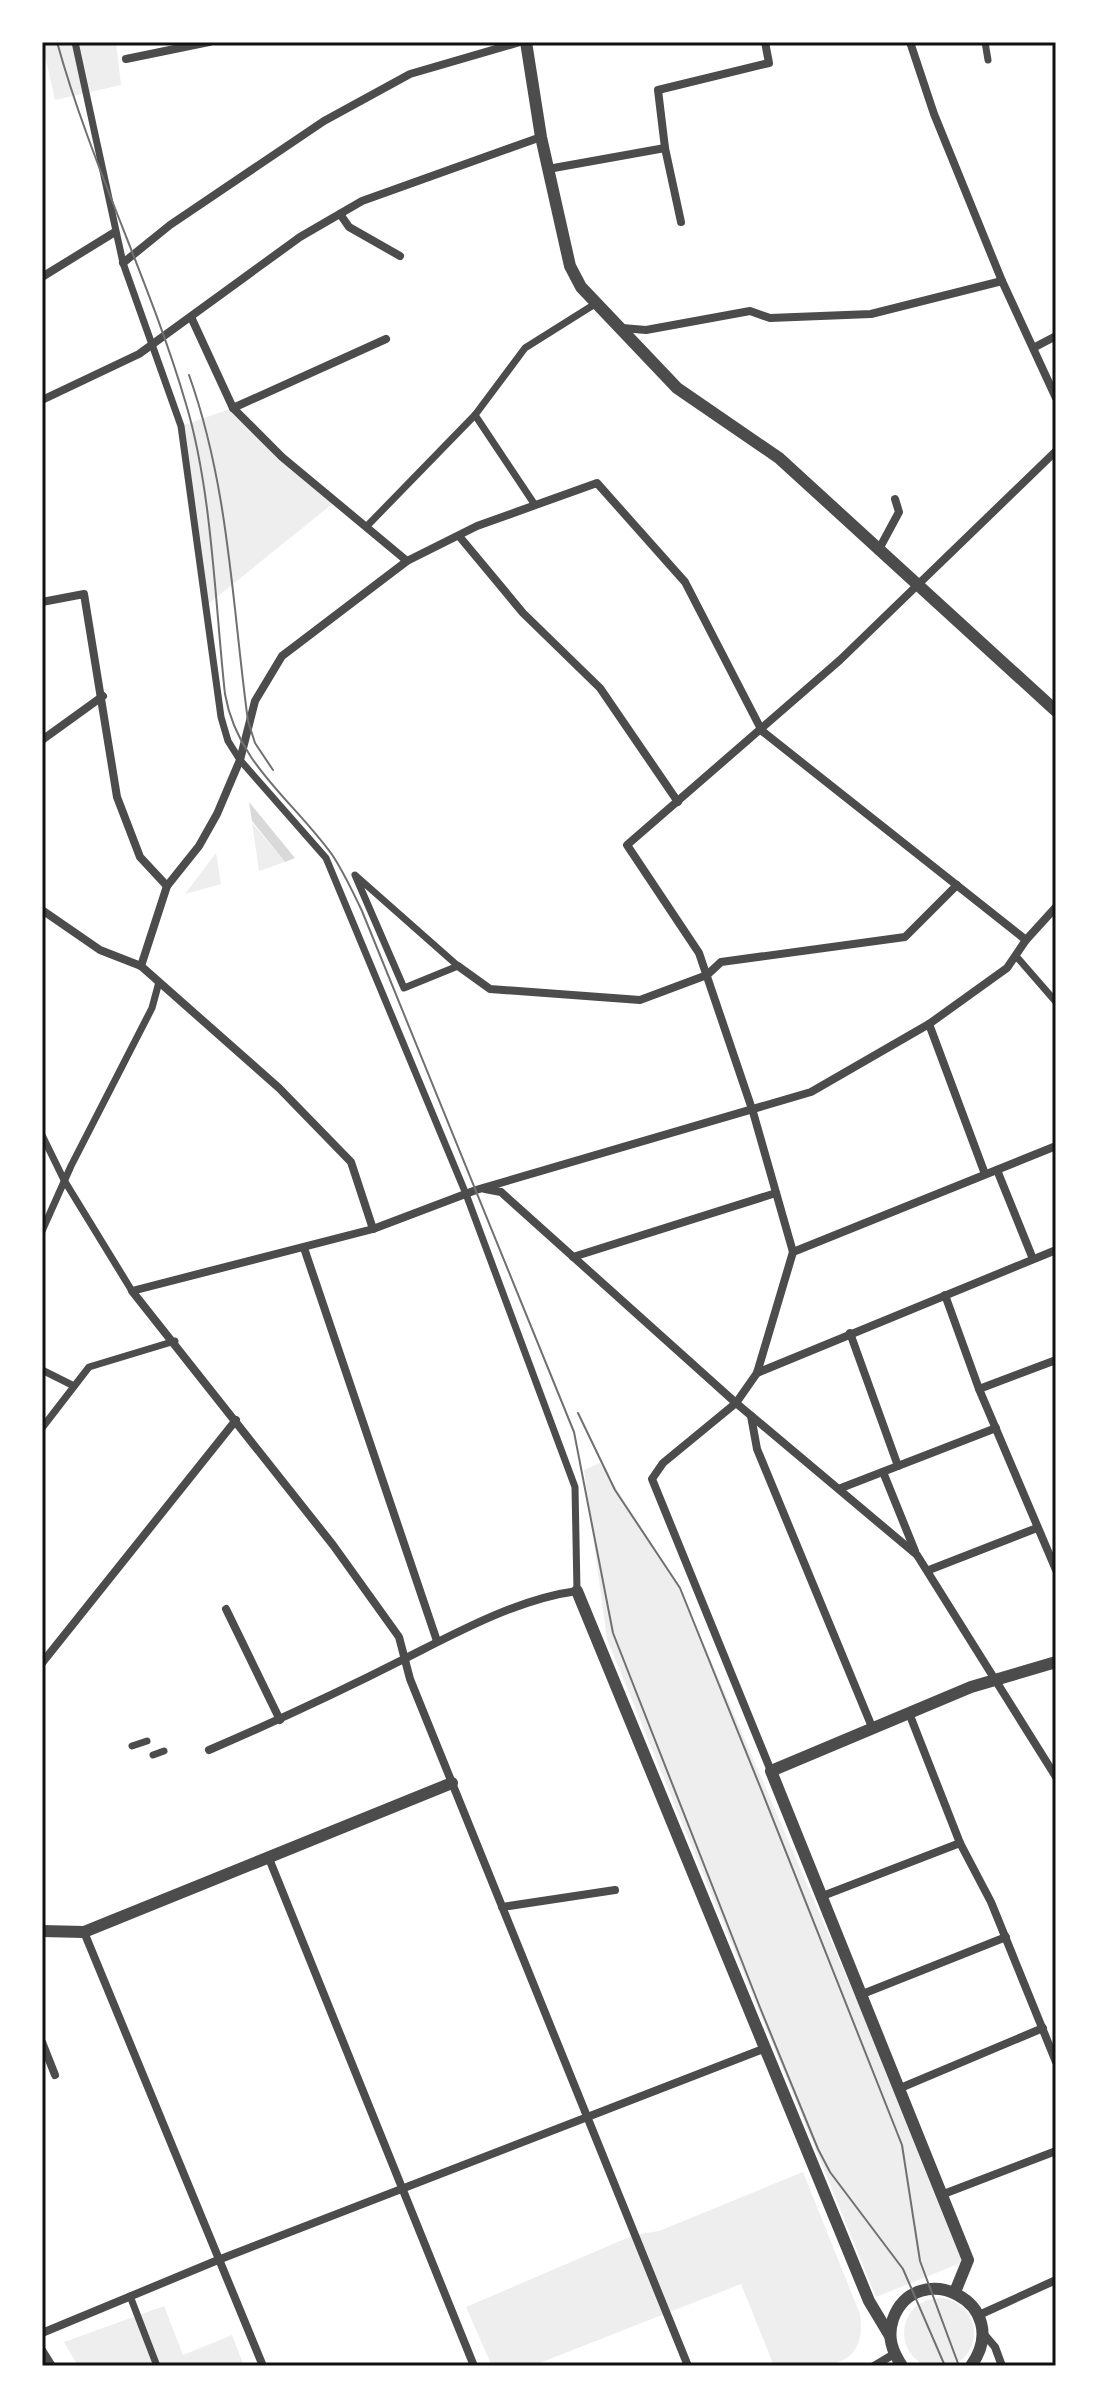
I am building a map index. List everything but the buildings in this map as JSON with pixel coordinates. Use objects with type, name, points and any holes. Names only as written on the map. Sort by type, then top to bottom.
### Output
[{"type":"street","points":[[75,42],[123,263],[181,426],[221,717],[228,741],[240,760],[326,858],[339,885],[466,1194],[575,1487],[577,1591],[763,2049],[869,2301],[890,2336],[894,2354],[902,2366]]},
{"type":"street","points":[[123,263],[170,225],[324,121],[410,74],[523,42],[570,266],[595,304],[677,388],[779,458],[914,586],[938,603],[1056,711]]},
{"type":"street","points":[[681,222],[665,148],[658,90],[769,63],[765,42]]},
{"type":"street","points":[[910,42],[934,114],[1002,281],[1056,398]]},
{"type":"street","points":[[985,42],[988,60]]},
{"type":"street","points":[[126,59],[206,43]]},
{"type":"street","points":[[42,400],[153,345],[300,237],[362,201],[541,137]]},
{"type":"street","points":[[548,169],[665,148]]},
{"type":"street","points":[[340,214],[359,234],[400,256]]},
{"type":"street","points":[[42,277],[115,232]]},
{"type":"street","points":[[621,328],[646,330],[750,311],[770,318],[871,314],[1002,281]]},
{"type":"street","points":[[367,526],[475,415],[525,348],[595,304]]},
{"type":"street","points":[[191,317],[233,408],[282,457],[407,561]]},
{"type":"street","points":[[1035,347],[1056,336]]},
{"type":"street","points":[[233,408],[386,339]]},
{"type":"street","points":[[475,415],[535,505]]},
{"type":"street","points":[[955,2292],[968,2260],[652,1479],[663,1463],[736,1403],[757,1373],[793,1252],[753,1112],[699,953],[627,845],[762,731],[1056,451]]},
{"type":"street","points":[[141,966],[167,886],[205,835],[240,760],[255,701],[282,656],[407,561],[459,536],[597,483],[685,582],[762,731],[1026,940]]},
{"type":"street","points":[[878,551],[899,512],[895,499]]},
{"type":"street","points":[[459,536],[549,639],[600,688],[678,802]]},
{"type":"street","points":[[42,602],[84,594],[117,797],[140,857],[167,886]]},
{"type":"street","points":[[42,740],[103,696]]},
{"type":"street","points":[[339,885],[355,875]]},
{"type":"street","points":[[355,875],[458,966],[490,989],[640,1000],[707,975],[721,962],[905,937],[957,885]]},
{"type":"street","points":[[355,875],[404,988],[458,966]]},
{"type":"street","points":[[132,1291],[373,1229],[485,1188],[753,1112],[811,1092],[929,1024],[1007,968],[1026,940],[1056,907]]},
{"type":"street","points":[[42,910],[100,950],[141,966],[279,1088],[351,1162],[373,1229]]},
{"type":"street","points":[[1016,956],[1056,1002]]},
{"type":"street","points":[[42,1231],[64,1180],[152,1008],[159,982]]},
{"type":"street","points":[[929,1024],[985,1174]]},
{"type":"street","points":[[42,1135],[64,1180],[132,1291],[236,1420],[399,1637],[452,1783],[688,2366]]},
{"type":"street","points":[[793,1252],[1056,1146]]},
{"type":"street","points":[[997,1170],[1033,1259]]},
{"type":"street","points":[[485,1188],[501,1192],[736,1403],[841,1488],[917,1555],[1056,1777]]},
{"type":"street","points":[[573,1257],[776,1193]]},
{"type":"street","points":[[304,1248],[437,1641]]},
{"type":"street","points":[[757,1373],[1056,1250]]},
{"type":"street","points":[[945,1295],[979,1389],[1056,1570]]},
{"type":"street","points":[[850,1333],[898,1466]]},
{"type":"street","points":[[42,1428],[89,1367],[175,1341]]},
{"type":"street","points":[[979,1389],[1056,1360]]},
{"type":"street","points":[[42,1370],[74,1386]]},
{"type":"street","points":[[751,1415],[757,1449],[872,1727]]},
{"type":"street","points":[[42,1663],[236,1420]]},
{"type":"street","points":[[841,1488],[996,1428]]},
{"type":"street","points":[[883,1472],[917,1555]]},
{"type":"street","points":[[929,1570],[1037,1528]]},
{"type":"street","points":[[209,1750],[280,1720],[437,1641],[553,1594],[577,1591]]},
{"type":"street","points":[[226,1609],[280,1720]]},
{"type":"street","points":[[771,1771],[872,1727],[994,1680],[1056,1662]]},
{"type":"street","points":[[909,1713],[960,1843],[1006,1937],[1056,2062]]},
{"type":"street","points":[[132,1746],[147,1741]]},
{"type":"street","points":[[153,1755],[164,1751]]},
{"type":"street","points":[[42,1931],[84,1932],[452,1783]]},
{"type":"street","points":[[820,1897],[960,1843]]},
{"type":"street","points":[[268,1856],[474,2366]]},
{"type":"street","points":[[502,1907],[615,1890]]},
{"type":"street","points":[[84,1932],[260,2365]]},
{"type":"street","points":[[860,1995],[1006,1937]]},
{"type":"street","points":[[898,2089],[1043,2028]]},
{"type":"street","points":[[42,2042],[55,2075]]},
{"type":"street","points":[[42,2333],[218,2260],[763,2049]]},
{"type":"street","points":[[941,2195],[1056,2151]]},
{"type":"street","points":[[979,2315],[1056,2280]]},
{"type":"street","points":[[890,2336],[897,2311],[916,2294],[930,2289],[955,2292],[965,2298],[979,2315],[983,2333],[978,2356],[971,2366]]},
{"type":"street","points":[[130,2296],[157,2366]]},
{"type":"street","points":[[983,2333],[995,2347],[1002,2366]]},
{"type":"street","points":[[42,2350],[52,2366]]},
{"type":"street","points":[[874,2366],[894,2354]]},
{"type":"shaded area","points":[[42,42],[116,42],[121,85],[55,100]]},
{"type":"shaded area","points":[[233,408],[336,501],[207,605],[181,426]]},
{"type":"shaded area","points":[[249,802],[295,858],[285,862],[252,821]]},
{"type":"shaded area","points":[[252,823],[285,862],[259,871]]},
{"type":"shaded area","points":[[216,853],[221,884],[185,894]]},
{"type":"shaded area","points":[[600,1463],[680,1588],[968,2260],[876,2297],[607,1639],[584,1470]]},
{"type":"shaded area","points":[[803,2172],[860,2314],[861,2333],[848,2357],[822,2365],[774,2366],[741,2284],[532,2366],[492,2366],[466,2307],[634,2235],[659,2231]]},
{"type":"shaded area","points":[[939,2298],[964,2308],[974,2333],[964,2358],[939,2368],[914,2358],[904,2333],[914,2308]]},
{"type":"shaded area","points":[[164,2306],[183,2355],[232,2335],[244,2366],[78,2366],[64,2342]]},
{"type":"tram line","points":[[57,42],[86,133],[172,358],[195,437],[212,547],[225,694],[231,719],[254,762],[333,856],[362,911],[574,1432],[613,1633],[761,2010],[818,2149],[830,2172],[903,2269],[945,2366]]},
{"type":"tram line","points":[[189,375],[213,460],[221,503],[248,721],[255,743],[273,770]]},
{"type":"tram line","points":[[578,1413],[615,1490],[680,1588],[761,1789],[902,2145],[920,2261],[959,2366]]}]
